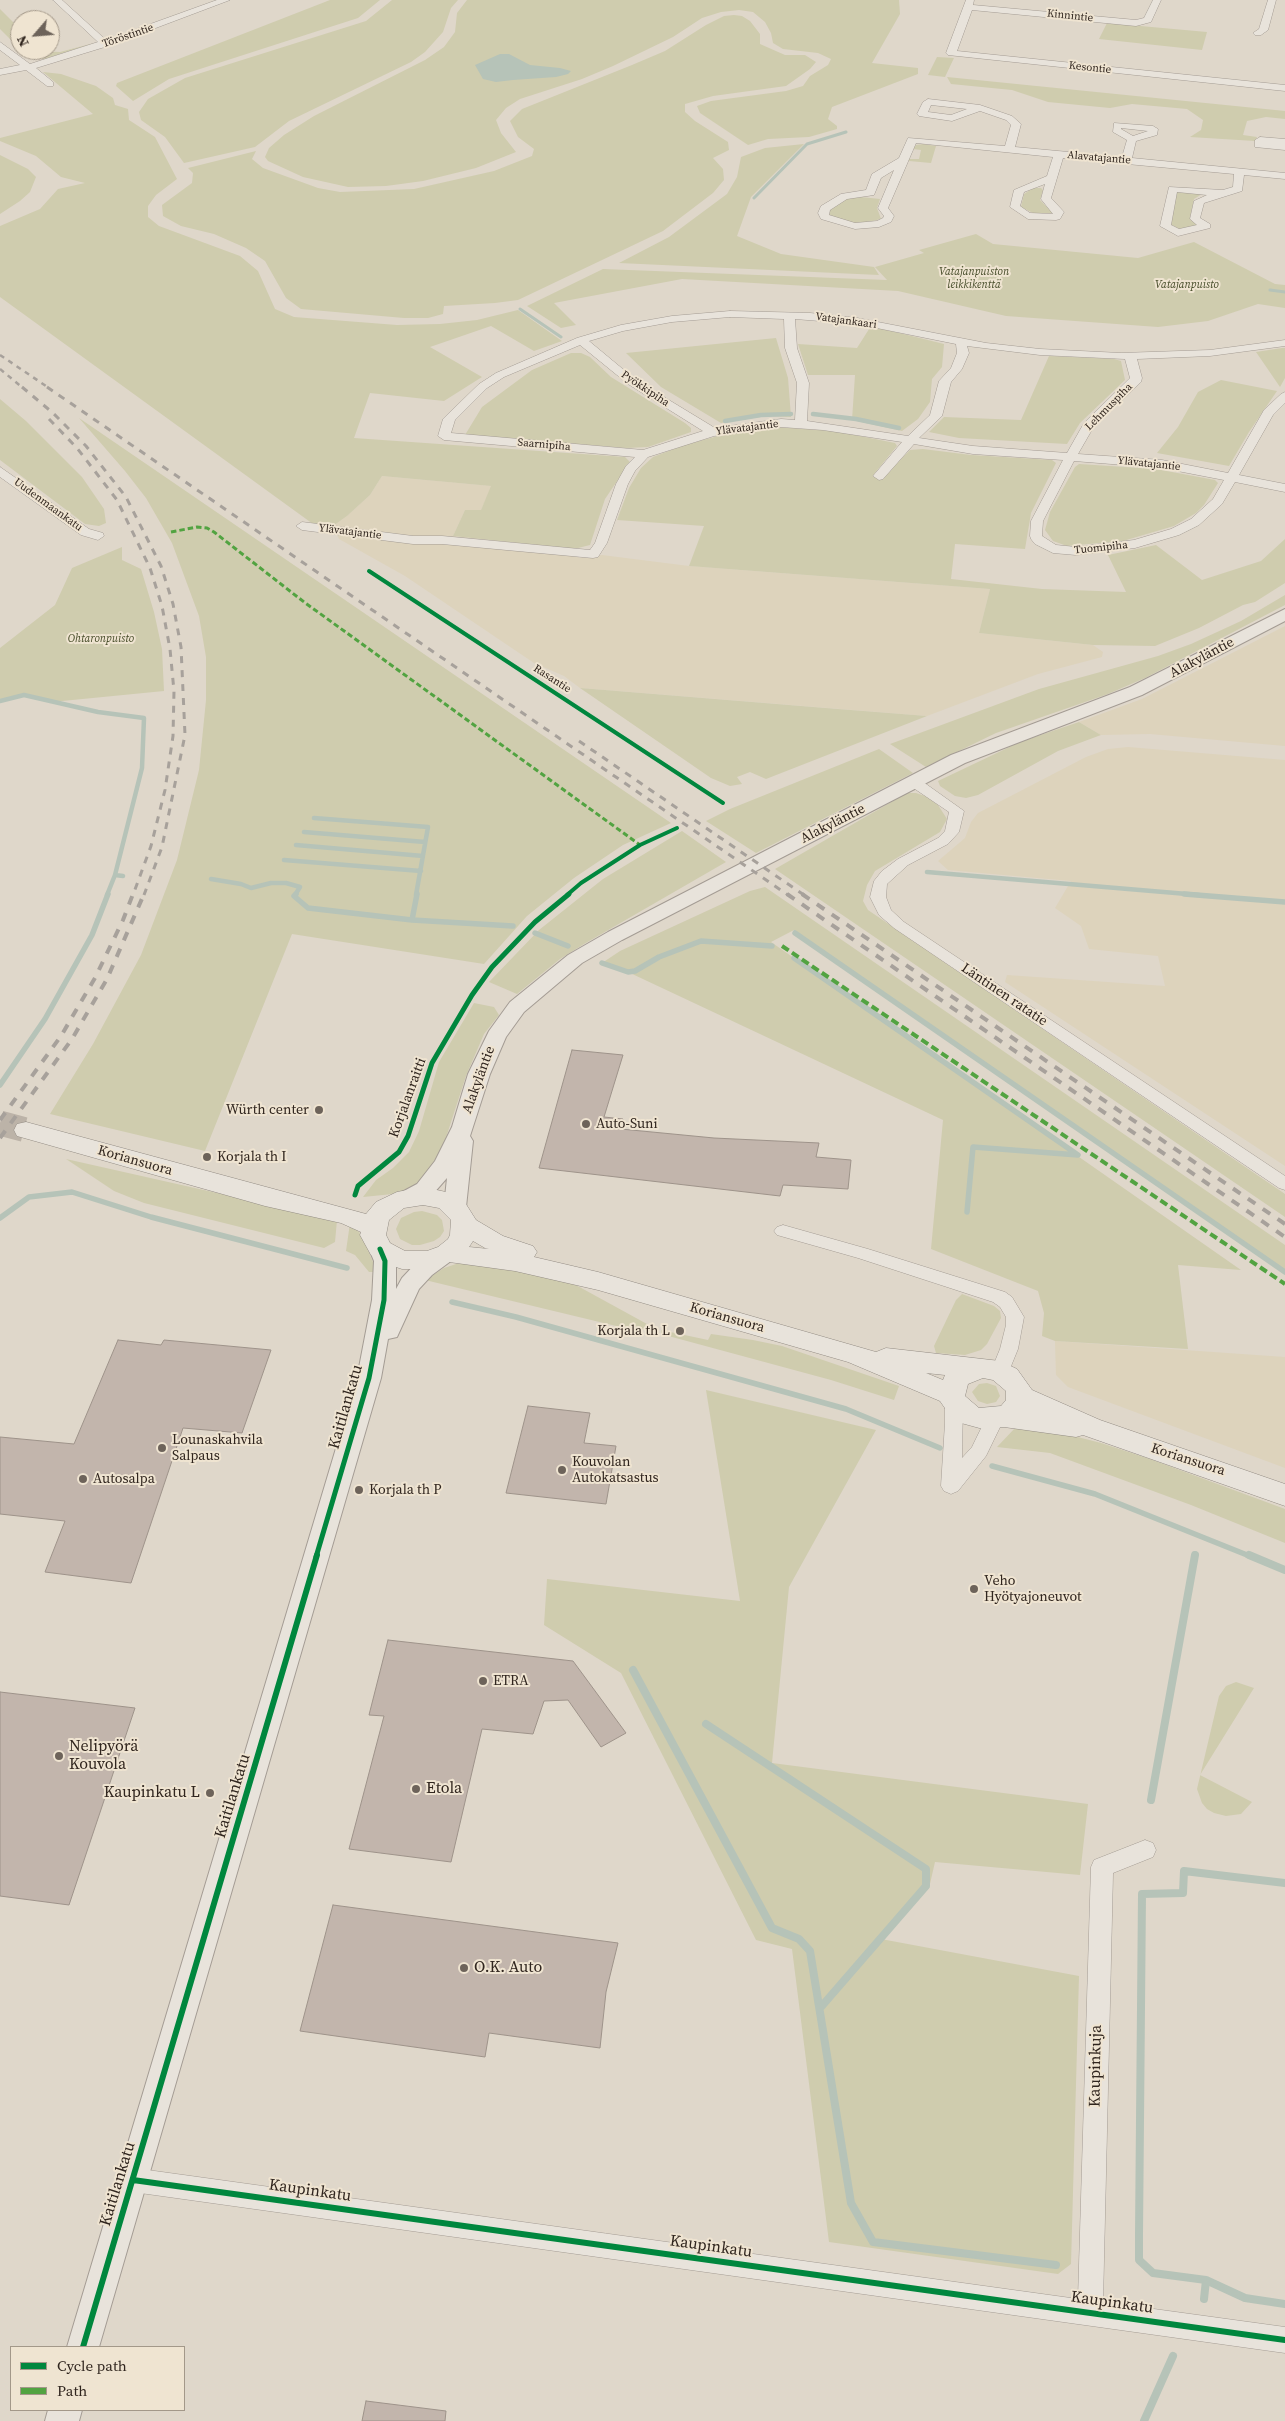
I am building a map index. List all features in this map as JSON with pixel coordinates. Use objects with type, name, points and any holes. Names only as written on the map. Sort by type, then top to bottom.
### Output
[{"type":"main road","name":"Koriansuora","points":[[26,1130],[265,1197],[347,1216],[376,1238]]},
{"type":"main road","name":"Koriansuora","points":[[245,1190],[352,1202],[404,1199]]},
{"type":"main road","points":[[435,1198],[460,1216],[460,1240],[445,1254],[416,1261],[402,1260],[376,1238],[377,1217],[385,1208],[404,1199],[435,1198]]},
{"type":"main road","name":"Koriansuora","points":[[460,1216],[494,1242],[598,1281]]},
{"type":"main road","name":"Koriansuora","points":[[445,1254],[515,1262],[598,1281],[856,1355],[953,1398]]},
{"type":"main road","name":"Koriansuora","points":[[856,1355],[987,1370]]},
{"type":"main road","points":[[987,1370],[1014,1382],[1020,1396],[1016,1408],[1000,1418],[971,1416],[961,1410],[953,1398],[957,1378],[987,1370]]},
{"type":"main road","name":"Koriansuora","points":[[1020,1396],[1090,1427],[1285,1495]]},
{"type":"main road","name":"Koriansuora","points":[[1000,1418],[1090,1427]]},
{"type":"street","points":[[58,0],[104,44]]},
{"type":"street","name":"Töröstintie","points":[[28,67],[104,44],[226,0]]},
{"type":"street","name":"Kinnintie","points":[[969,4],[1136,23],[1148,20],[1156,0]]},
{"type":"street","points":[[1258,33],[1263,30],[1272,0]]},
{"type":"street","name":"Kesontie","points":[[969,4],[951,53],[1285,88]]},
{"type":"street","points":[[0,45],[50,84]]},
{"type":"street","points":[[0,72],[28,67]]},
{"type":"street","points":[[980,108],[955,118],[922,114],[926,102],[980,108],[1015,122],[1009,149]]},
{"type":"street","points":[[1126,160],[1132,139]]},
{"type":"street","name":"Alavatajantie","points":[[903,160],[912,140],[1285,176]]},
{"type":"street","points":[[1285,142],[1260,140],[1259,145],[1285,147]]},
{"type":"street","points":[[1052,178],[1019,190],[1015,207],[1028,216],[1056,217],[1059,212],[1046,199],[1059,154]]},
{"type":"street","points":[[870,193],[876,176],[903,160]]},
{"type":"street","points":[[887,196],[870,193],[845,196],[825,208],[823,213],[825,217],[855,226],[879,224],[887,220],[889,216],[883,208],[903,160]]},
{"type":"street","points":[[1223,193],[1173,189],[1165,226],[1178,233],[1206,226],[1195,219],[1198,200],[1223,193],[1238,188],[1239,171]]},
{"type":"street","name":"Vatajankaari","points":[[444,436],[449,419],[483,386],[500,375],[528,361],[581,340],[621,328],[672,319],[730,314],[789,315],[858,321],[961,342],[1040,352],[1130,356],[1210,353],[1285,342]]},
{"type":"street","points":[[789,315],[790,348],[803,383],[801,424]]},
{"type":"street","name":"Pyökkipiha","points":[[581,340],[632,382],[713,432]]},
{"type":"street","points":[[879,476],[910,441],[936,416],[945,381],[956,369],[963,353],[961,342]]},
{"type":"street","name":"Lehmuspiha","points":[[1071,457],[1088,426],[1135,382],[1136,378],[1130,356]]},
{"type":"street","points":[[1233,477],[1268,413],[1285,396]]},
{"type":"street","name":"Ylävatajantie","points":[[302,526],[413,540],[442,540],[593,554],[601,543],[626,476],[636,461],[644,454],[713,432],[761,424],[801,424],[972,450],[1162,464],[1285,488]]},
{"type":"street","name":"Saarnipiha","points":[[444,436],[644,454]]},
{"type":"street","name":"Tuomipiha","points":[[1071,457],[1047,499],[1036,529],[1036,536],[1045,546],[1065,552],[1135,544],[1175,532],[1195,522],[1212,508],[1233,477]]},
{"type":"street","name":"Uudenmaankatu","points":[[0,471],[85,532],[98,536]]},
{"type":"street","name":"Alakyläntie","points":[[404,1199],[425,1189],[436,1178],[463,1127],[478,1074],[496,1036],[517,1007],[550,977],[615,936],[914,782],[984,748],[1136,691],[1285,614]]},
{"type":"street","name":"Läntinen ratatie","points":[[914,782],[957,811],[952,832],[943,841],[902,862],[887,874],[879,884],[878,897],[884,912],[898,925],[1161,1098],[1285,1184]]},
{"type":"street","name":"Alakyläntie","points":[[460,1216],[463,1127]]},
{"type":"street","points":[[783,1231],[862,1253],[999,1297],[1006,1302],[1015,1317],[1015,1325],[1009,1349],[987,1370]]},
{"type":"street","name":"Kaitilankatu","points":[[83,2346],[369,1378],[385,1287],[385,1261],[376,1238]]},
{"type":"street","name":"Kaitilankatu","points":[[369,1378],[410,1284],[424,1269],[445,1254]]},
{"type":"street","points":[[953,1398],[955,1423],[951,1486],[979,1451],[1000,1418]]},
{"type":"street","name":"Kaupinkuja","points":[[1090,2312],[1102,1867],[1145,1850]]},
{"type":"street","name":"Kaupinkatu","points":[[133,2180],[1285,2340]]},
{"type":"shaded area","points":[[500,54],[509,54],[530,65],[571,71],[568,74],[556,77],[496,82],[483,79],[475,65]]},
{"type":"shaded area","points":[[382,476],[492,486],[481,510],[465,510],[453,536],[574,549],[579,558],[602,555],[689,566],[990,589],[979,633],[1093,645],[1103,652],[1102,657],[1038,674],[927,716],[580,688],[564,676],[534,663],[405,576],[339,539],[333,526],[370,495]]},
{"type":"shaded area","points":[[1285,626],[1285,746],[1150,734],[1101,735],[1079,722],[1142,699]]},
{"type":"shaded area","points":[[1128,747],[1285,760],[1285,1166],[1005,982],[1007,975],[1165,986],[1158,956],[1089,949],[1081,926],[1055,908],[1071,881],[948,870],[938,861],[965,838],[971,822],[978,813],[1086,757],[1108,749]]},
{"type":"shaded area","points":[[1055,1341],[1285,1357],[1285,1468],[1068,1387],[1056,1375]]},
{"type":"green space","points":[[330,0],[380,0],[358,18],[169,79],[133,101],[116,86],[117,83]]},
{"type":"green space","points":[[392,0],[458,0],[451,8],[443,32],[425,52],[411,62],[289,121],[255,147],[184,163],[165,137],[141,120],[139,112],[148,99],[185,78],[366,21]]},
{"type":"green space","points":[[467,0],[899,0],[900,14],[872,63],[918,68],[918,74],[832,107],[828,119],[837,126],[837,129],[809,137],[768,139],[748,145],[700,113],[697,106],[711,101],[786,91],[803,86],[810,76],[828,65],[831,59],[818,53],[783,49],[773,43],[771,33],[765,22],[753,12],[739,10],[721,12],[702,18],[673,37],[613,66],[582,79],[520,99],[506,108],[496,120],[501,133],[516,152],[476,168],[423,181],[386,186],[348,187],[303,177],[268,161],[265,157],[269,148],[284,135],[314,116],[425,60],[444,47],[455,32],[457,13]]},
{"type":"green space","points":[[0,9],[10,19],[10,39],[0,29]]},
{"type":"green space","points":[[724,16],[742,16],[750,21],[760,34],[760,44],[785,55],[805,55],[816,62],[810,69],[786,86],[713,96],[685,104],[685,112],[695,121],[728,142],[729,150],[713,158],[723,169],[724,180],[713,193],[663,231],[518,300],[444,306],[443,314],[428,318],[404,318],[301,309],[286,298],[265,261],[246,248],[214,234],[181,226],[163,216],[162,205],[192,183],[193,173],[188,168],[256,151],[252,159],[263,168],[318,188],[340,192],[414,189],[494,171],[532,156],[534,149],[518,137],[510,121],[522,109],[665,51],[706,25]]},
{"type":"green space","points":[[1107,23],[1207,32],[1202,50],[1099,39]]},
{"type":"green space","points":[[94,43],[60,54],[60,52]]},
{"type":"green space","points":[[937,57],[954,58],[945,77],[928,75]]},
{"type":"green space","points":[[43,72],[61,74],[96,86],[113,98],[115,105],[128,109],[129,120],[155,137],[177,179],[156,195],[148,206],[148,217],[159,226],[240,256],[258,271],[275,309],[294,317],[397,325],[440,324],[477,320],[518,310],[562,341],[534,351],[491,326],[430,347],[482,377],[444,401],[370,393],[354,438],[625,457],[630,462],[605,499],[590,545],[574,549],[453,536],[465,510],[481,510],[491,486],[382,476],[370,495],[333,526],[313,524],[0,297],[0,226],[40,209],[58,189],[85,183],[61,177],[36,156],[0,141],[0,138],[93,114]]},
{"type":"green space","points":[[947,77],[1285,111],[1285,119],[1266,117],[1247,121],[1243,135],[1257,137],[1255,141],[1190,137],[1201,130],[1203,120],[1187,109],[1132,104],[1110,108],[1048,102],[1012,90],[951,84]]},
{"type":"green space","points":[[804,144],[751,197],[737,236],[781,254],[874,267],[879,275],[619,263],[669,237],[727,194],[737,177],[741,157],[765,148]]},
{"type":"green space","points":[[916,145],[936,146],[931,163],[909,161],[909,159],[919,159],[921,150],[913,149]]},
{"type":"green space","points":[[0,155],[28,169],[36,177],[30,192],[0,214]]},
{"type":"green space","points":[[1033,188],[1041,188],[1043,190],[1040,200],[1053,213],[1033,213],[1021,207],[1024,194]]},
{"type":"green space","points":[[1177,191],[1202,194],[1194,199],[1190,218],[1198,225],[1181,230],[1170,224]]},
{"type":"green space","points":[[861,197],[880,199],[877,208],[881,219],[859,224],[830,217],[828,212],[830,209],[845,199]]},
{"type":"green space","name":"Vatajanpuisto","points":[[976,234],[993,244],[1138,258],[1194,242],[1275,284],[1285,285],[1285,308],[1258,304],[1208,321],[1158,327],[1006,316],[898,291],[682,279],[554,303],[576,325],[561,328],[527,306],[603,269],[887,280],[875,267],[924,253],[919,250]]},
{"type":"green space","points":[[871,326],[944,344],[942,367],[932,379],[930,402],[918,419],[902,431],[852,420],[855,375],[808,375],[798,344],[857,348]]},
{"type":"green space","points":[[776,338],[788,378],[791,417],[767,416],[721,423],[661,387],[626,353]]},
{"type":"green space","points":[[1285,348],[1285,378],[1280,387],[1256,352]]},
{"type":"green space","points":[[571,353],[581,353],[590,357],[611,377],[685,423],[691,428],[691,432],[648,447],[626,448],[465,435],[482,407],[532,370]]},
{"type":"green space","points":[[1049,356],[1114,359],[1121,361],[1125,380],[1080,423],[1067,444],[959,438],[929,432],[944,417],[1021,420]]},
{"type":"green space","points":[[1221,380],[1277,391],[1229,466],[1157,453],[1178,427],[1198,392]]},
{"type":"green space","points":[[0,399],[26,421],[82,477],[104,509],[106,523],[99,526],[85,524],[0,460]]},
{"type":"green space","points":[[79,418],[671,823],[623,845],[574,878],[527,916],[484,964],[292,934],[205,1151],[50,1114],[93,1044],[141,955],[177,860],[199,770],[206,700],[206,657],[199,616],[172,543],[146,498]]},
{"type":"green space","points":[[774,427],[835,431],[895,443],[897,446],[874,474],[886,474],[910,450],[923,449],[971,455],[1052,460],[1056,463],[1031,513],[1025,549],[955,544],[951,579],[1042,589],[1126,592],[1108,555],[1156,545],[1202,580],[1261,561],[1285,539],[1285,583],[1255,602],[1243,605],[1199,628],[1155,646],[1093,645],[979,633],[990,589],[689,566],[704,526],[617,520],[629,488],[641,468],[653,457],[684,445],[722,435]]},
{"type":"green space","points":[[1079,464],[1156,469],[1215,480],[1218,483],[1204,505],[1196,513],[1174,526],[1123,541],[1067,546],[1053,541],[1045,530],[1050,512],[1075,467]]},
{"type":"green space","name":"Ohtaronpuisto","points":[[122,547],[122,560],[141,569],[154,612],[162,649],[164,691],[52,702],[23,694],[0,700],[0,648],[55,605],[72,568]]},
{"type":"green space","points":[[1285,595],[1285,605],[1145,678],[1108,694],[996,733],[926,767],[890,744],[1039,689],[1158,656],[1191,644],[1241,621]]},
{"type":"green space","points":[[580,688],[927,716],[766,779],[750,772],[737,777],[742,784],[730,786],[711,778]]},
{"type":"green space","points":[[1079,722],[1101,735],[1058,751],[978,795],[966,798],[955,796],[940,786],[938,781],[1020,742]]},
{"type":"green space","points":[[879,749],[913,773],[756,853],[706,821],[730,809]]},
{"type":"green space","points":[[907,793],[916,793],[928,797],[938,805],[947,819],[940,832],[875,871],[867,885],[863,901],[868,910],[1285,1194],[1285,1217],[775,869]]},
{"type":"green space","points":[[682,831],[726,862],[560,959],[517,994],[489,982],[539,930],[603,879]]},
{"type":"green space","points":[[765,887],[1285,1245],[1285,1270],[1103,1146],[794,930],[771,942],[1241,1270],[1178,1265],[1188,1349],[1055,1341],[1042,1336],[1044,1313],[1038,1291],[931,1249],[943,1120],[628,972],[602,963],[620,951],[750,891]]},
{"type":"green space","points":[[474,1003],[494,1007],[499,1015],[484,1034],[466,1076],[441,1153],[418,1185],[403,1193],[363,1197],[376,1180],[393,1168],[409,1152],[419,1131],[439,1062]]},
{"type":"green space","points":[[66,1159],[337,1220],[335,1242],[324,1248],[144,1203],[114,1191]]},
{"type":"green space","points":[[422,1211],[437,1215],[442,1220],[444,1231],[440,1237],[420,1245],[412,1245],[400,1239],[396,1229],[401,1218],[414,1212]]},
{"type":"green space","points":[[350,1223],[362,1235],[377,1272],[369,1272],[355,1255],[346,1251]]},
{"type":"green space","points":[[459,1263],[490,1265],[574,1284],[647,1324],[641,1332],[425,1280],[444,1268]]},
{"type":"green space","points":[[962,1294],[994,1306],[1000,1311],[1001,1318],[987,1344],[981,1350],[965,1355],[936,1353],[934,1346],[956,1300]]},
{"type":"green space","points":[[661,1330],[708,1340],[711,1334],[782,1346],[899,1386],[894,1400],[831,1380],[661,1334]]},
{"type":"green space","points":[[987,1383],[996,1386],[1000,1396],[996,1402],[987,1404],[978,1401],[972,1392],[979,1384]]},
{"type":"green space","points":[[706,1390],[876,1430],[789,1587],[772,1763],[1088,1804],[1080,1875],[935,1862],[929,1888],[881,1939],[1079,1976],[1071,2264],[1058,2274],[829,2242],[792,1949],[756,1940],[621,1673],[544,1625],[547,1579],[740,1601]]},
{"type":"green space","points":[[1015,1428],[1062,1433],[1101,1443],[1285,1509],[1285,1543],[1191,1505],[1050,1453],[997,1447]]},
{"type":"green space","points":[[1236,1682],[1254,1688],[1201,1774],[1219,1696],[1226,1686]]},
{"type":"green space","points":[[1200,1775],[1252,1802],[1241,1814],[1226,1816],[1214,1813],[1202,1803],[1197,1789]]},
{"type":"building","name":"Auto-Suni","points":[[572,1050],[623,1055],[604,1117],[623,1119],[621,1129],[714,1138],[819,1143],[816,1157],[851,1160],[848,1189],[783,1185],[780,1196],[539,1168]]},
{"type":"building","name":"Autosalpa","points":[[118,1340],[161,1345],[164,1340],[271,1350],[242,1433],[183,1428],[131,1583],[45,1572],[65,1521],[0,1514],[0,1437],[74,1444]]},
{"type":"building","name":"Kouvolan Autokatsastus","points":[[528,1406],[590,1413],[584,1443],[616,1446],[606,1504],[506,1493]]},
{"type":"building","points":[[388,1640],[573,1661],[626,1733],[601,1747],[568,1700],[544,1701],[533,1734],[482,1729],[451,1862],[349,1849],[384,1716],[369,1715]]},
{"type":"building","name":"Nelipyörä Kouvola","points":[[0,1692],[135,1708],[69,1905],[0,1896]]},
{"type":"building","name":"O.K. Auto","points":[[333,1905],[618,1943],[606,1992],[600,2048],[489,2033],[485,2057],[300,2031]]},
{"type":"building","points":[[366,2401],[446,2411],[445,2421],[362,2421]]},
{"type":"waterway","points":[[754,198],[807,144],[846,132]]},
{"type":"waterway","points":[[1270,290],[1285,292]]},
{"type":"waterway","points":[[520,309],[561,337]]},
{"type":"waterway","points":[[725,421],[761,415],[791,414]]},
{"type":"waterway","points":[[813,414],[856,419],[899,428]]},
{"type":"waterway","points":[[0,701],[24,695],[98,712],[144,718],[142,768],[115,875]]},
{"type":"waterway","points":[[314,818],[428,827],[423,856]]},
{"type":"waterway","points":[[304,832],[425,842]]},
{"type":"waterway","points":[[296,845],[423,856]]},
{"type":"waterway","points":[[420,871],[423,856]]},
{"type":"waterway","points":[[284,860],[420,871]]},
{"type":"waterway","points":[[416,895],[420,871]]},
{"type":"waterway","points":[[927,872],[1199,895]]},
{"type":"waterway","points":[[107,895],[115,875]]},
{"type":"waterway","points":[[115,875],[123,876]]},
{"type":"waterway","points":[[211,879],[241,884],[251,888],[271,883],[286,883],[300,887],[295,895]]},
{"type":"waterway","points":[[0,1085],[45,1019],[92,935],[108,894]]},
{"type":"waterway","points":[[412,920],[417,894]]},
{"type":"waterway","points":[[1184,894],[1285,902]]},
{"type":"waterway","points":[[295,895],[308,908],[412,920]]},
{"type":"waterway","points":[[412,920],[513,926]]},
{"type":"waterway","points":[[535,933],[568,946]]},
{"type":"waterway","points":[[795,933],[1285,1272]]},
{"type":"waterway","points":[[602,963],[628,972],[635,971],[659,957],[701,941],[772,946]]},
{"type":"waterway","points":[[794,958],[1078,1155],[973,1147],[967,1212]]},
{"type":"waterway","points":[[0,1218],[29,1197],[72,1192],[151,1217],[347,1268]]},
{"type":"waterway","points":[[452,1302],[516,1317],[846,1409],[940,1448]]},
{"type":"waterway","points":[[992,1466],[1095,1494],[1252,1557]]},
{"type":"waterway","points":[[1151,1800],[1195,1555]]},
{"type":"waterway","points":[[1249,1555],[1285,1570]]},
{"type":"waterway","points":[[633,1670],[772,1928],[799,1939],[810,1951],[851,2203],[873,2242],[1056,2265]]},
{"type":"waterway","points":[[706,1724],[926,1869],[926,1886],[821,2007]]},
{"type":"waterway","points":[[1206,2280],[1153,2273],[1139,2260],[1142,1894],[1183,1893],[1184,1871],[1285,1883]]},
{"type":"waterway","points":[[1204,2299],[1206,2280]]},
{"type":"waterway","points":[[1206,2280],[1245,2298],[1285,2304]]},
{"type":"waterway","points":[[1144,2421],[1173,2356]]},
{"type":"tunnel","points":[[0,1123],[26,1130]]},
{"type":"railway","points":[[0,355],[49,388]]},
{"type":"railway","points":[[0,369],[23,388]]},
{"type":"railway","points":[[22,387],[53,413],[86,446],[126,497],[161,566],[173,604],[181,647],[185,735],[162,847],[144,895]]},
{"type":"railway","points":[[47,387],[788,895]]},
{"type":"railway","points":[[49,419],[77,448],[117,500],[150,568],[162,606],[170,649],[174,691],[173,736],[165,790],[151,846],[133,895]]},
{"type":"railway","points":[[579,741],[804,895]]},
{"type":"railway","points":[[0,1120],[61,1036],[95,978],[123,920],[133,894]]},
{"type":"railway","points":[[0,1138],[72,1039],[107,979],[144,894]]},
{"type":"railway","points":[[787,894],[1285,1237]]},
{"type":"railway","points":[[802,894],[1285,1224]]},
{"type":"marked path","points":[[171,532],[197,527],[207,528],[214,532],[304,602],[640,845]]},
{"type":"marked path","points":[[782,946],[1285,1284]]},
{"type":"cycle path","name":"Rasantie","points":[[369,571],[723,803]]},
{"type":"cycle path","name":"Korjalanraitti","points":[[355,1195],[358,1186],[399,1152],[408,1136],[432,1063],[472,995],[492,967],[535,922],[581,883],[640,845],[677,828]]},
{"type":"cycle path","points":[[83,2346],[369,1378],[384,1300],[385,1261],[380,1249]]},
{"type":"cycle path","points":[[133,2180],[1285,2340]]},
{"type":"place","name":"Würth center","points":[[319,1110]]},
{"type":"place","name":"Auto-Suni","points":[[586,1124]]},
{"type":"place","name":"Korjala th I","points":[[207,1157]]},
{"type":"place","name":"Korjala th L","points":[[680,1331]]},
{"type":"place","name":"Lounaskahvila Salpaus","points":[[162,1448]]},
{"type":"place","name":"Kouvolan Autokatsastus","points":[[562,1470]]},
{"type":"place","name":"Autosalpa","points":[[83,1479]]},
{"type":"place","name":"Korjala th P","points":[[359,1490]]},
{"type":"place","name":"Veho Hyötyajoneuvot","points":[[974,1589]]},
{"type":"place","name":"ETRA","points":[[483,1681]]},
{"type":"place","name":"Nelipyörä Kouvola","points":[[59,1756]]},
{"type":"place","name":"Etola","points":[[416,1789]]},
{"type":"place","name":"Kaupinkatu L","points":[[210,1793]]},
{"type":"place","name":"O.K. Auto","points":[[464,1968]]},
{"type":"park label","name":"Vatajanpuiston leikkikenttä","points":[[974,278]]}]
